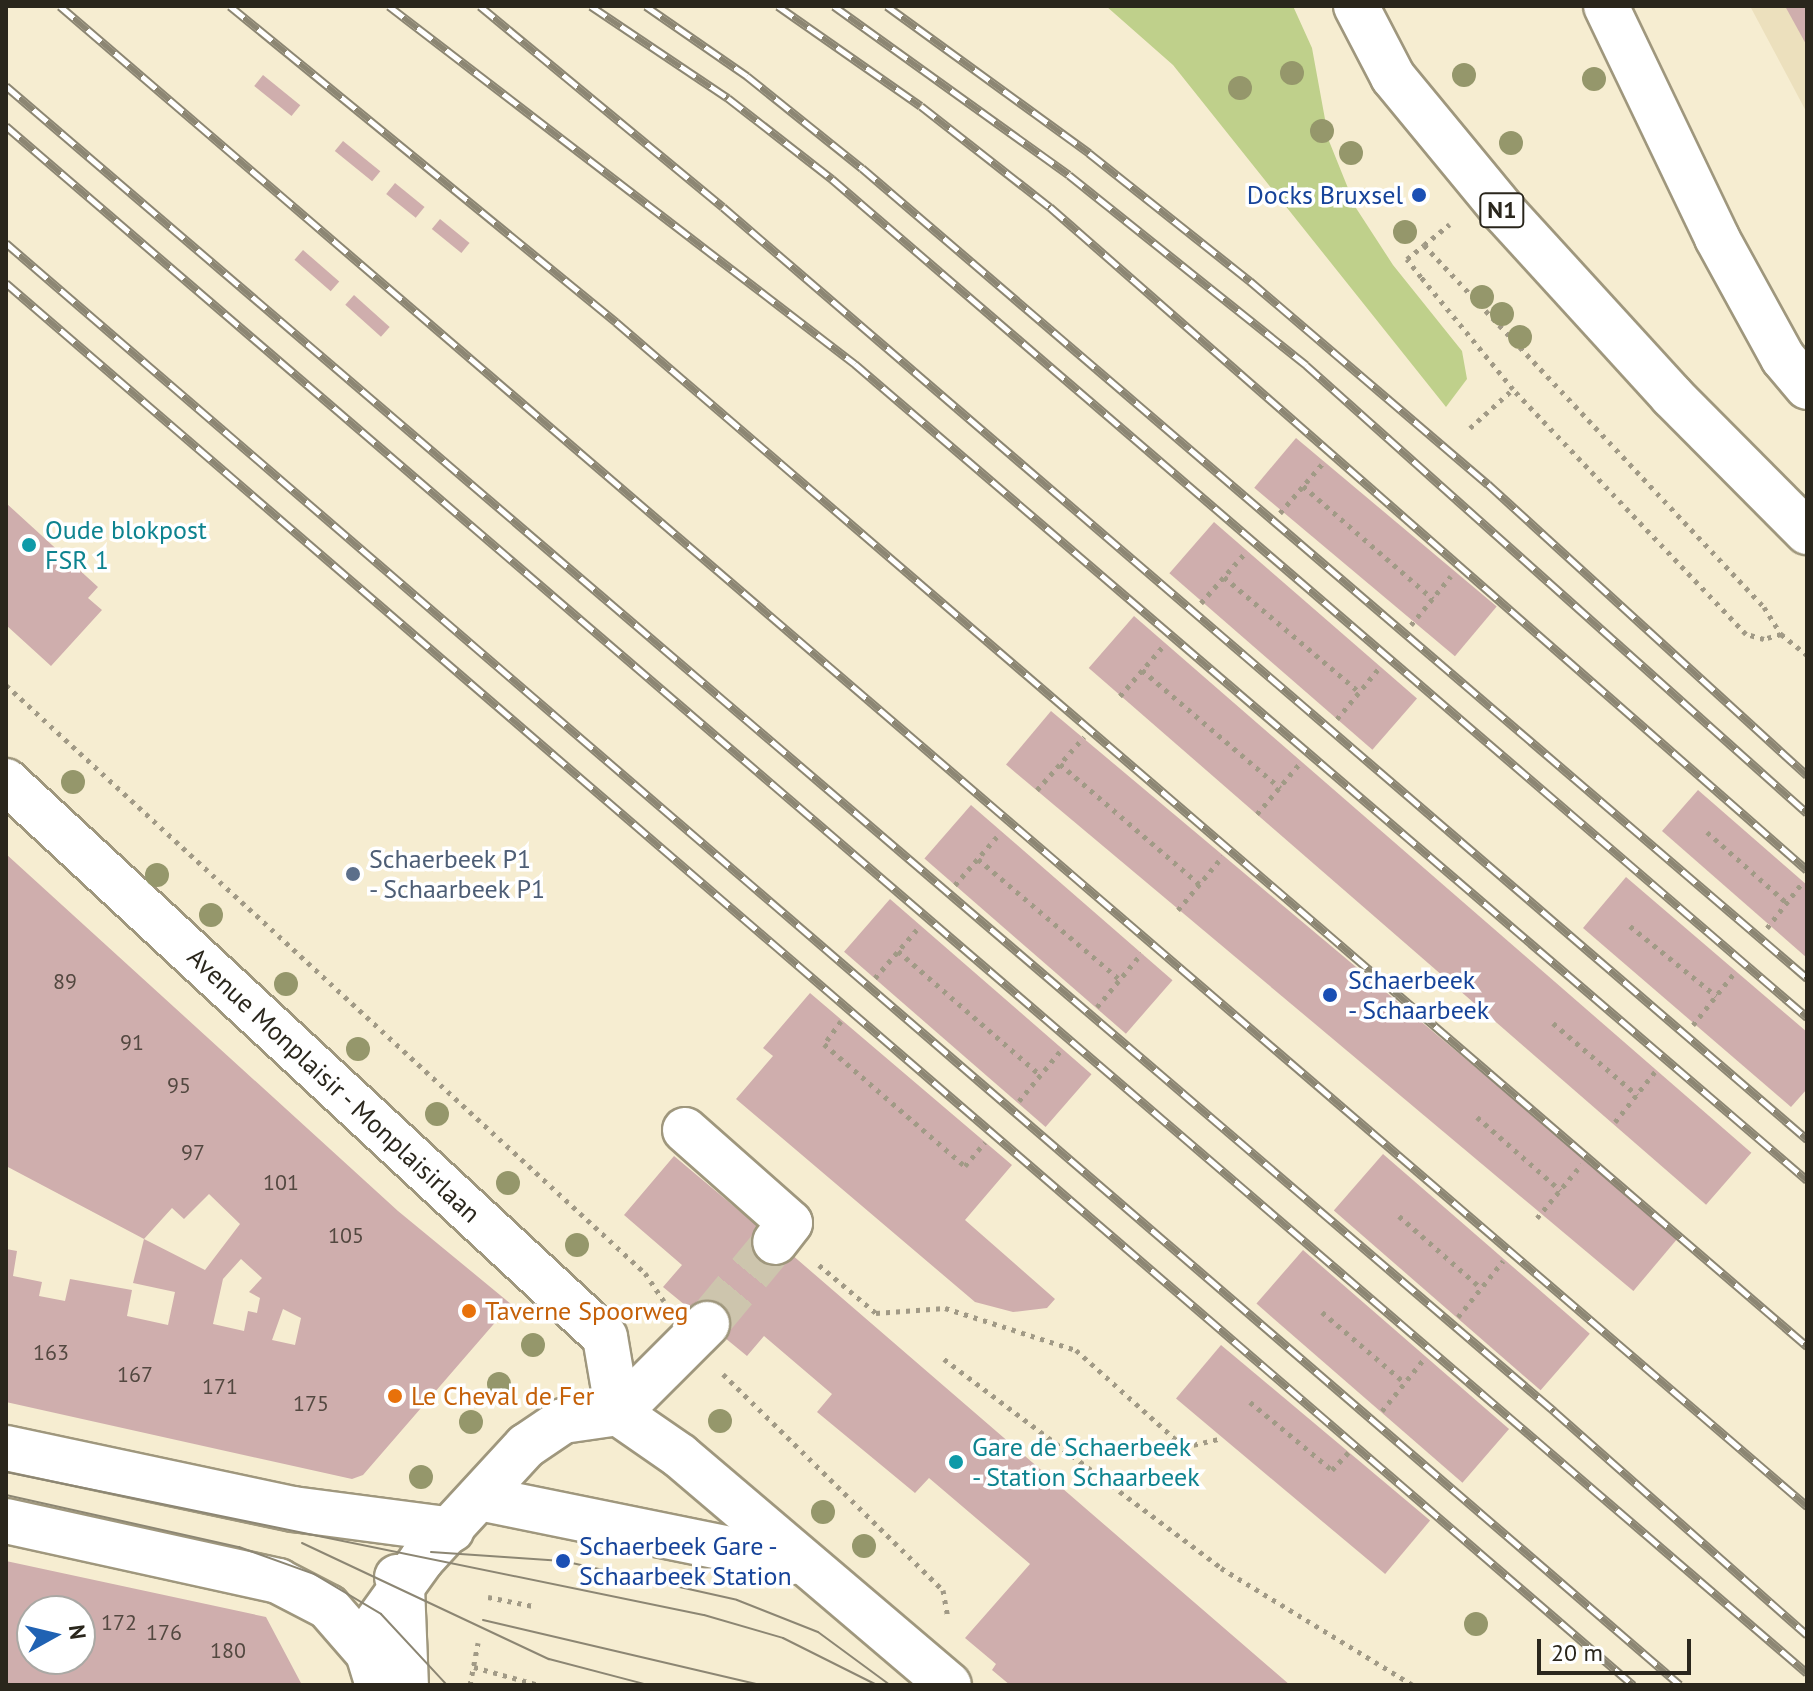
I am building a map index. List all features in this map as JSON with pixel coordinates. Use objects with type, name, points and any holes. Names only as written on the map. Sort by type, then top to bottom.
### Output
[{"type":"street","name":"N1","points":[[1356,6],[1393,77],[1505,213],[1672,396],[1807,532]]},
{"type":"street","points":[[1606,6],[1717,238],[1783,358],[1807,387]]},
{"type":"street","name":"Avenue Monplaisir - Monplaisirlaan","points":[[6,781],[605,1337],[618,1413]]},
{"type":"street","points":[[685,1130],[790,1223],[778,1238]]},
{"type":"street","points":[[373,1669],[371,1630],[402,1587],[526,1446],[563,1421],[618,1413],[705,1345]]},
{"type":"street","points":[[618,1413],[680,1456],[801,1564],[938,1675]]},
{"type":"street","points":[[6,1448],[369,1523],[466,1514],[759,1551],[801,1564]]},
{"type":"street","points":[[6,1521],[278,1581],[328,1607],[373,1669]]},
{"type":"street","points":[[369,1523],[402,1587],[406,1685]]},
{"type":"path","points":[[1451,224],[1407,259],[1513,389],[1746,634],[1764,639],[1781,634]]},
{"type":"path","points":[[1424,245],[1764,607],[1781,634],[1807,655]]},
{"type":"path","points":[[1470,428],[1513,389]]},
{"type":"path","points":[[1280,513],[1323,463]]},
{"type":"path","points":[[1303,486],[1433,599]]},
{"type":"path","points":[[1201,603],[1246,552]]},
{"type":"path","points":[[1411,625],[1451,576]]},
{"type":"path","points":[[1224,577],[1359,692]]},
{"type":"path","points":[[1120,696],[1165,644]]},
{"type":"path","points":[[1337,719],[1380,667]]},
{"type":"path","points":[[1142,670],[1280,788]]},
{"type":"path","points":[[6,685],[645,1273],[705,1345],[943,1590],[950,1630],[938,1675]]},
{"type":"path","points":[[1037,790],[1084,737]]},
{"type":"path","points":[[1257,814],[1301,762]]},
{"type":"path","points":[[1060,764],[1199,884]]},
{"type":"path","points":[[955,885],[1001,832]]},
{"type":"path","points":[[1707,832],[1787,903]]},
{"type":"path","points":[[1178,910],[1223,856]]},
{"type":"path","points":[[978,859],[1120,980]]},
{"type":"path","points":[[1767,928],[1803,882]]},
{"type":"path","points":[[1630,926],[1716,996]]},
{"type":"path","points":[[875,978],[919,927]]},
{"type":"path","points":[[898,951],[1040,1075]]},
{"type":"path","points":[[1097,1007],[1142,953]]},
{"type":"path","points":[[1693,1025],[1735,972]]},
{"type":"path","points":[[841,1021],[824,1044],[965,1166],[985,1142]]},
{"type":"path","points":[[1553,1023],[1637,1095]]},
{"type":"path","points":[[1019,1101],[1062,1049]]},
{"type":"path","points":[[1615,1122],[1658,1068]]},
{"type":"path","points":[[1477,1117],[1560,1190]]},
{"type":"path","points":[[1537,1218],[1582,1164]]},
{"type":"path","points":[[1399,1216],[1481,1288]]},
{"type":"path","points":[[778,1238],[876,1313],[945,1308],[1076,1350],[1184,1447],[1218,1439]]},
{"type":"path","points":[[1458,1317],[1503,1261]]},
{"type":"path","points":[[1322,1312],[1405,1383]]},
{"type":"path","points":[[944,1359],[1221,1568],[1413,1685]]},
{"type":"path","points":[[1382,1411],[1424,1359]]},
{"type":"path","points":[[1250,1402],[1332,1470],[1349,1452]]},
{"type":"path","points":[[488,1597],[533,1606]]},
{"type":"path","points":[[470,1685],[478,1643]]},
{"type":"path","points":[[474,1667],[539,1685]]},
{"type":"shaded area","points":[[1750,6],[1807,6],[1807,113]]},
{"type":"green space","points":[[1106,6],[1293,6],[1312,48],[1329,141],[1356,208],[1393,265],[1462,351],[1467,379],[1446,407],[1173,65]]},
{"type":"building","points":[[1785,6],[1807,6],[1807,46]]},
{"type":"building","points":[[263,75],[300,105],[291,116],[254,86]]},
{"type":"building","points":[[343,141],[380,171],[372,181],[335,151]]},
{"type":"building","points":[[395,183],[425,207],[416,218],[386,194]]},
{"type":"building","points":[[440,219],[470,243],[461,253],[432,229]]},
{"type":"building","points":[[303,250],[339,281],[331,291],[294,260]]},
{"type":"building","points":[[354,295],[390,327],[381,337],[345,305]]},
{"type":"building","points":[[1296,438],[1497,606],[1455,656],[1254,488]]},
{"type":"building","name":"Oude blokpost FSR 1","points":[[6,503],[98,587],[88,598],[102,610],[51,666],[6,625]]},
{"type":"building","points":[[1214,522],[1417,698],[1372,750],[1169,573]]},
{"type":"building","points":[[1134,616],[1751,1153],[1706,1205],[1089,668]]},
{"type":"building","points":[[1051,711],[1678,1237],[1633,1291],[1006,765]]},
{"type":"building","points":[[1698,790],[1807,885],[1807,958],[1662,831]]},
{"type":"building","points":[[971,805],[1173,980],[1126,1034],[924,859]]},
{"type":"building","points":[[6,854],[398,1211],[511,1304],[363,1475],[352,1479],[6,1402],[6,1249],[17,1251],[13,1276],[42,1282],[39,1296],[65,1301],[70,1279],[132,1290],[127,1316],[168,1325],[175,1292],[133,1283],[144,1239],[6,1166]],"holes":[[[209,1194],[240,1224],[205,1270],[144,1239],[172,1208],[184,1219]],[[241,1259],[262,1278],[249,1292],[260,1298],[257,1313],[248,1311],[244,1331],[213,1324],[223,1279]],[[283,1309],[301,1318],[295,1345],[272,1340]]]},
{"type":"building","points":[[1626,877],[1807,1032],[1807,1089],[1791,1107],[1583,928]]},
{"type":"building","points":[[890,899],[1092,1074],[1046,1127],[844,952]]},
{"type":"building","points":[[810,993],[1012,1165],[965,1220],[1055,1299],[1047,1308],[1013,1312],[975,1302],[736,1099],[773,1056],[763,1048]]},
{"type":"building","points":[[1383,1154],[1590,1334],[1541,1390],[1334,1211]]},
{"type":"building","name":"Gare de Schaerbeek - Station Schaarbeek","points":[[674,1156],[1290,1685],[1010,1685],[992,1670],[996,1664],[965,1638],[1030,1564],[929,1478],[915,1493],[817,1412],[832,1394],[764,1336],[747,1356],[663,1287],[682,1265],[624,1215]]},
{"type":"building","points":[[1303,1250],[1509,1429],[1462,1483],[1256,1304]]},
{"type":"building","points":[[1221,1345],[1430,1520],[1385,1574],[1176,1399]]},
{"type":"building","points":[[6,1561],[266,1617],[302,1685],[6,1685]]},
{"type":"tunnel","points":[[707,1324],[775,1242]]},
{"type":"tram line","points":[[6,1472],[704,1615],[783,1638],[877,1685]]},
{"type":"tram line","points":[[6,1495],[239,1547],[314,1574],[381,1614],[447,1685]]},
{"type":"tram line","points":[[302,1543],[549,1659],[648,1685]]},
{"type":"tram line","points":[[431,1552],[563,1561],[737,1600],[818,1632],[890,1685]]},
{"type":"tram line","points":[[483,1620],[760,1685]]},
{"type":"railway","points":[[60,6],[1807,1506]]},
{"type":"railway","points":[[230,6],[616,322],[1807,1346]]},
{"type":"railway","points":[[389,6],[855,364],[1807,1180]]},
{"type":"railway","points":[[480,6],[723,207],[1807,1139]]},
{"type":"railway","points":[[591,6],[728,98],[832,179],[1807,1017]]},
{"type":"railway","points":[[646,6],[747,76],[862,168],[1807,978]]},
{"type":"railway","points":[[778,6],[921,106],[1050,207],[1807,870]]},
{"type":"railway","points":[[834,6],[1069,175],[1306,365],[1807,813]]},
{"type":"railway","points":[[887,6],[1089,153],[1250,281],[1488,484],[1807,775]]},
{"type":"railway","points":[[6,86],[1554,1411],[1807,1635]]},
{"type":"railway","points":[[6,126],[1807,1673]]},
{"type":"railway","points":[[6,243],[1680,1685]]},
{"type":"railway","points":[[6,283],[1633,1685]]},
{"type":"place","name":"Docks Bruxsel","points":[[1419,195]]},
{"type":"place","name":"Oude blokpost FSR 1","points":[[29,545]]},
{"type":"place","name":"Schaerbeek P1 - Schaarbeek P1","points":[[353,874]]},
{"type":"place","name":"Schaerbeek - Schaarbeek","points":[[1330,995]]},
{"type":"place","name":"Taverne Spoorweg","points":[[469,1311]]},
{"type":"place","name":"Le Cheval de Fer","points":[[395,1396]]},
{"type":"place","name":"Gare de Schaerbeek - Station Schaarbeek","points":[[956,1462]]},
{"type":"place","name":"Schaerbeek Gare - Schaarbeek Station","points":[[563,1561]]}]
